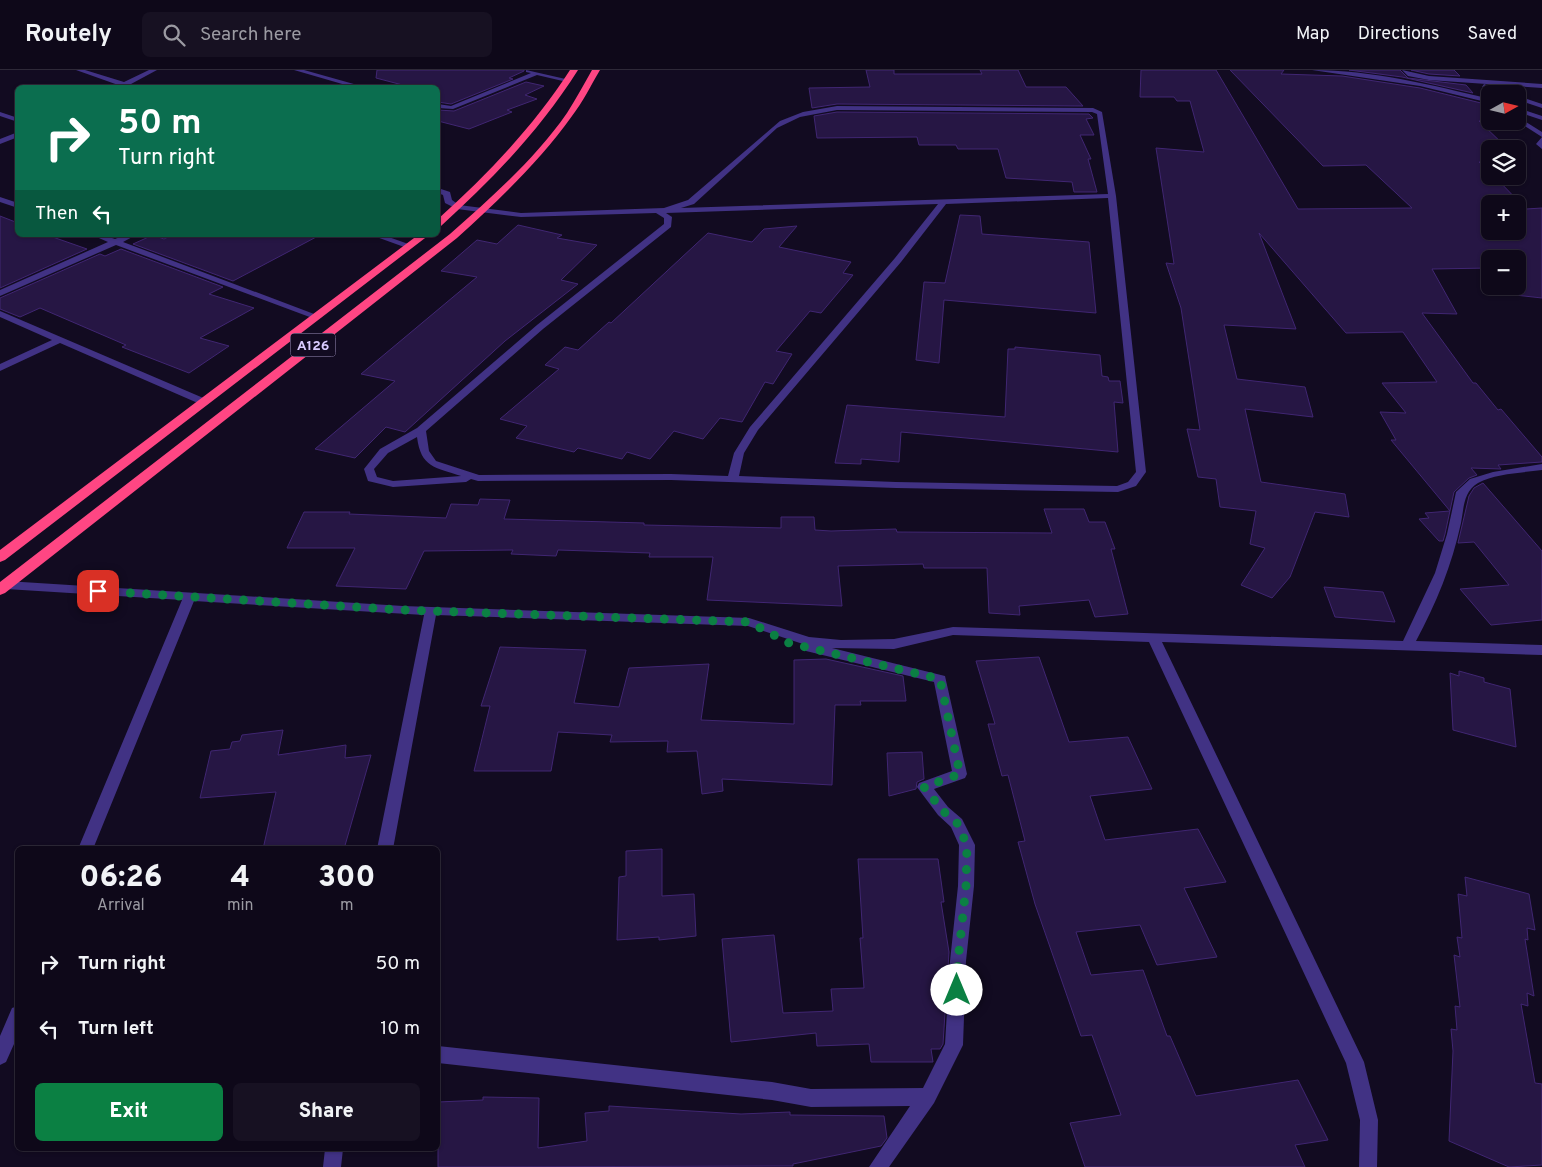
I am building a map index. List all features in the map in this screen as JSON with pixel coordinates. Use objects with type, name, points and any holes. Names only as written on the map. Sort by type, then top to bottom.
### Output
[{"type":"highway","points":[[440,222],[508,158],[574,70]]},
{"type":"highway","name":"A126","points":[[3,588],[436,250],[480,212],[517,176],[554,133],[579,100],[596,70]]},
{"type":"highway","name":"A126","points":[[0,557],[421,237]]},
{"type":"street","points":[[80,70],[128,85]]},
{"type":"street","points":[[125,84],[154,70]]},
{"type":"street","points":[[297,70],[354,85]]},
{"type":"street","points":[[524,70],[567,80]]},
{"type":"street","points":[[1315,70],[1420,84],[1481,99]]},
{"type":"street","points":[[1404,70],[1410,75],[1429,78],[1542,86]]},
{"type":"street","points":[[440,106],[451,108],[460,106],[537,73]]},
{"type":"street","points":[[1467,81],[1481,87]]},
{"type":"street","points":[[1534,86],[1542,91]]},
{"type":"street","points":[[1526,101],[1542,106]]},
{"type":"street","points":[[838,108],[1093,110],[1100,113],[1112,196],[1141,472],[1132,484],[1118,489],[671,476],[478,478],[393,484],[372,479],[369,469],[384,451],[420,430],[540,327],[668,225],[668,217],[659,212],[691,202],[775,127],[787,119],[811,111],[838,108]]},
{"type":"street","points":[[1526,113],[1542,118]]},
{"type":"street","points":[[0,114],[15,119]]},
{"type":"street","points":[[1526,125],[1542,137],[1539,144],[1542,147]]},
{"type":"street","points":[[0,142],[15,135]]},
{"type":"street","points":[[440,191],[447,194],[448,201],[457,207],[480,212],[521,215],[1112,196]]},
{"type":"street","points":[[0,199],[15,205]]},
{"type":"street","points":[[733,479],[739,453],[754,428],[898,260],[943,202]]},
{"type":"street","points":[[102,237],[318,317]]},
{"type":"street","points":[[0,293],[127,237]]},
{"type":"street","points":[[382,237],[410,246]]},
{"type":"street","points":[[0,314],[204,402]]},
{"type":"street","points":[[0,368],[59,340]]},
{"type":"street","points":[[420,430],[424,451],[432,463],[478,478]]},
{"type":"street","points":[[1407,646],[1424,615],[1438,580],[1456,526],[1460,494],[1474,482],[1493,475],[1542,467]]},
{"type":"street","points":[[3,588],[431,611],[749,622],[808,640],[842,645],[894,644],[953,631],[1542,650]]},
{"type":"street","points":[[87,846],[189,597]]},
{"type":"street","points":[[386,846],[431,611]]},
{"type":"street","points":[[749,622],[789,643],[940,679],[960,774],[924,787],[943,811],[957,823],[967,845],[954,1045],[928,1096],[878,1167]]},
{"type":"street","points":[[1154,638],[1355,1062],[1369,1120],[1368,1167]]},
{"type":"street","points":[[0,1056],[15,1021]]},
{"type":"street","points":[[440,1054],[772,1091],[811,1098],[928,1096]]},
{"type":"street","points":[[332,1167],[334,1151]]},
{"type":"building","points":[[377,70],[524,70],[509,78],[513,79],[451,104],[440,102],[440,85],[403,85],[376,78]]},
{"type":"building","points":[[866,70],[894,70],[894,74],[982,74],[980,70],[1018,70],[1026,87],[1066,87],[1083,106],[837,104],[812,108],[809,88],[870,87]]},
{"type":"building","points":[[1141,70],[1216,70],[1298,209],[1412,208],[1366,165],[1323,166],[1230,70],[1284,70],[1281,74],[1342,76],[1420,88],[1481,103],[1481,121],[1479,121],[1481,123],[1481,130],[1488,130],[1499,140],[1481,140],[1481,162],[1479,162],[1481,164],[1481,185],[1503,185],[1512,195],[1481,195],[1481,240],[1526,240],[1526,209],[1542,208],[1542,298],[1515,295],[1526,295],[1526,250],[1481,250],[1481,268],[1432,269],[1457,314],[1422,313],[1473,383],[1476,383],[1498,410],[1501,409],[1542,457],[1542,462],[1498,465],[1501,469],[1471,468],[1477,475],[1469,478],[1454,492],[1450,511],[1391,440],[1396,440],[1380,412],[1406,413],[1382,383],[1437,382],[1403,332],[1346,333],[1259,233],[1296,329],[1224,325],[1237,379],[1305,387],[1313,417],[1245,409],[1261,482],[1345,494],[1349,517],[1315,512],[1290,577],[1272,598],[1241,585],[1265,548],[1250,544],[1256,511],[1220,507],[1216,479],[1198,477],[1187,429],[1200,430],[1181,308],[1166,263],[1174,264],[1156,148],[1204,152],[1190,101],[1177,101],[1174,97],[1140,97]]},
{"type":"building","points":[[1349,70],[1400,70],[1408,78],[1466,85],[1473,93],[1402,77]]},
{"type":"building","points":[[1411,70],[1454,70],[1460,76],[1429,74]]},
{"type":"building","points":[[526,82],[544,86],[525,95],[537,99],[507,110],[512,112],[469,129],[440,122],[440,110],[454,111]]},
{"type":"building","points":[[837,112],[1089,114],[1093,118],[1086,119],[1094,135],[1080,135],[1091,159],[1088,159],[1097,192],[1074,192],[1072,182],[1006,178],[998,149],[958,149],[956,145],[919,145],[917,137],[817,138],[814,116]]},
{"type":"building","points":[[960,215],[980,216],[982,234],[1089,242],[1096,313],[944,300],[939,363],[916,360],[924,282],[945,283]]},
{"type":"building","points":[[0,216],[15,222],[15,237],[53,237],[87,249],[0,288]]},
{"type":"building","points":[[518,225],[562,235],[557,238],[597,245],[561,280],[578,284],[505,341],[405,432],[386,427],[355,458],[315,449],[395,381],[361,374],[477,277],[441,271],[477,240],[497,244]]},
{"type":"building","points":[[797,226],[779,247],[851,262],[843,273],[853,275],[821,313],[810,311],[776,351],[792,354],[773,384],[765,382],[742,422],[720,418],[703,439],[674,431],[650,459],[627,452],[622,459],[578,448],[574,452],[516,438],[527,426],[500,419],[559,369],[545,365],[565,347],[578,350],[609,322],[611,323],[708,233],[752,242],[764,229]]},
{"type":"building","points":[[149,237],[164,239],[168,237],[316,237],[233,281],[133,244]]},
{"type":"building","points":[[121,249],[223,287],[209,294],[254,308],[200,338],[229,346],[189,373],[122,347],[126,345],[40,308],[20,317],[0,309],[0,298],[100,254],[105,256]]},
{"type":"building","points":[[1015,347],[1100,355],[1102,376],[1108,377],[1109,381],[1120,381],[1123,403],[1114,402],[1118,452],[901,432],[899,462],[861,459],[861,464],[835,463],[847,405],[1005,417],[1008,349],[1015,349]]},
{"type":"building","points":[[1483,483],[1542,551],[1542,620],[1491,625],[1460,589],[1509,585],[1474,542],[1458,543],[1469,496],[1474,488]]},
{"type":"building","points":[[480,499],[510,500],[504,519],[781,528],[781,517],[814,517],[815,530],[831,531],[896,529],[897,532],[1052,533],[1044,509],[1084,509],[1089,522],[1105,522],[1115,549],[1111,549],[1128,614],[1095,617],[1089,600],[1019,606],[1020,615],[989,613],[987,568],[924,568],[923,564],[838,566],[842,606],[707,600],[713,557],[649,557],[650,553],[558,550],[556,556],[511,554],[513,550],[424,551],[406,589],[336,586],[355,548],[287,548],[304,512],[350,512],[349,514],[446,518],[451,504],[478,505]]},
{"type":"building","points":[[1450,511],[1443,541],[1439,541],[1419,519],[1429,518],[1425,513]]},
{"type":"building","points":[[1324,587],[1383,592],[1395,622],[1335,617]]},
{"type":"building","points":[[500,647],[586,650],[574,703],[619,707],[629,668],[709,664],[701,720],[794,724],[794,660],[826,659],[903,676],[906,701],[860,701],[861,705],[835,705],[832,785],[722,779],[723,791],[702,794],[697,751],[667,752],[668,741],[610,742],[612,735],[558,732],[551,771],[474,771],[490,706],[481,706]]},
{"type":"building","points":[[1039,657],[1069,742],[1128,737],[1152,789],[1090,796],[1105,840],[1198,829],[1226,882],[1184,888],[1217,957],[1157,965],[1140,925],[1076,932],[1091,975],[1143,970],[1167,1036],[1170,1036],[1196,1096],[1298,1080],[1328,1140],[1295,1145],[1305,1167],[1085,1167],[1070,1123],[1121,1115],[1092,1035],[1081,1036],[1035,904],[1018,842],[1025,841],[1008,775],[1002,776],[988,724],[995,724],[976,661]]},
{"type":"building","points":[[1459,671],[1484,678],[1484,682],[1510,689],[1516,747],[1453,730],[1450,673],[1459,676]]},
{"type":"building","points":[[283,730],[278,755],[346,745],[345,758],[371,755],[345,846],[264,846],[276,792],[200,798],[211,751],[230,749],[232,742],[240,741],[242,735]]},
{"type":"building","points":[[922,752],[924,779],[917,782],[916,789],[889,796],[887,753]]},
{"type":"building","points":[[662,849],[662,896],[694,894],[696,936],[659,940],[659,937],[617,940],[619,877],[626,876],[626,851]]},
{"type":"building","points":[[858,859],[938,859],[944,902],[941,902],[949,952],[943,1044],[940,1049],[931,1049],[933,1062],[871,1062],[869,1044],[817,1046],[816,1033],[731,1042],[722,939],[774,935],[783,1013],[833,1011],[831,989],[864,988],[860,938],[863,938]]},
{"type":"building","points":[[1465,877],[1529,894],[1535,930],[1527,928],[1528,940],[1525,939],[1534,996],[1527,993],[1528,1006],[1521,1004],[1535,1083],[1542,1084],[1542,1165],[1509,1167],[1449,1141],[1453,1051],[1451,1029],[1457,1030],[1455,1006],[1460,1007],[1454,955],[1460,957],[1457,937],[1462,938],[1458,894],[1467,896]]},
{"type":"building","points":[[483,1097],[539,1098],[538,1148],[587,1141],[585,1113],[609,1111],[609,1106],[741,1114],[790,1112],[790,1115],[884,1116],[887,1138],[881,1146],[793,1164],[793,1166],[438,1167],[438,1151],[440,1151],[440,1102],[483,1100]]},
{"type":"route","points":[[98,591],[403,610],[749,622],[789,643],[940,679],[960,774],[924,787],[943,811],[957,823],[967,845],[966,886],[961,921],[957,990]]}]
